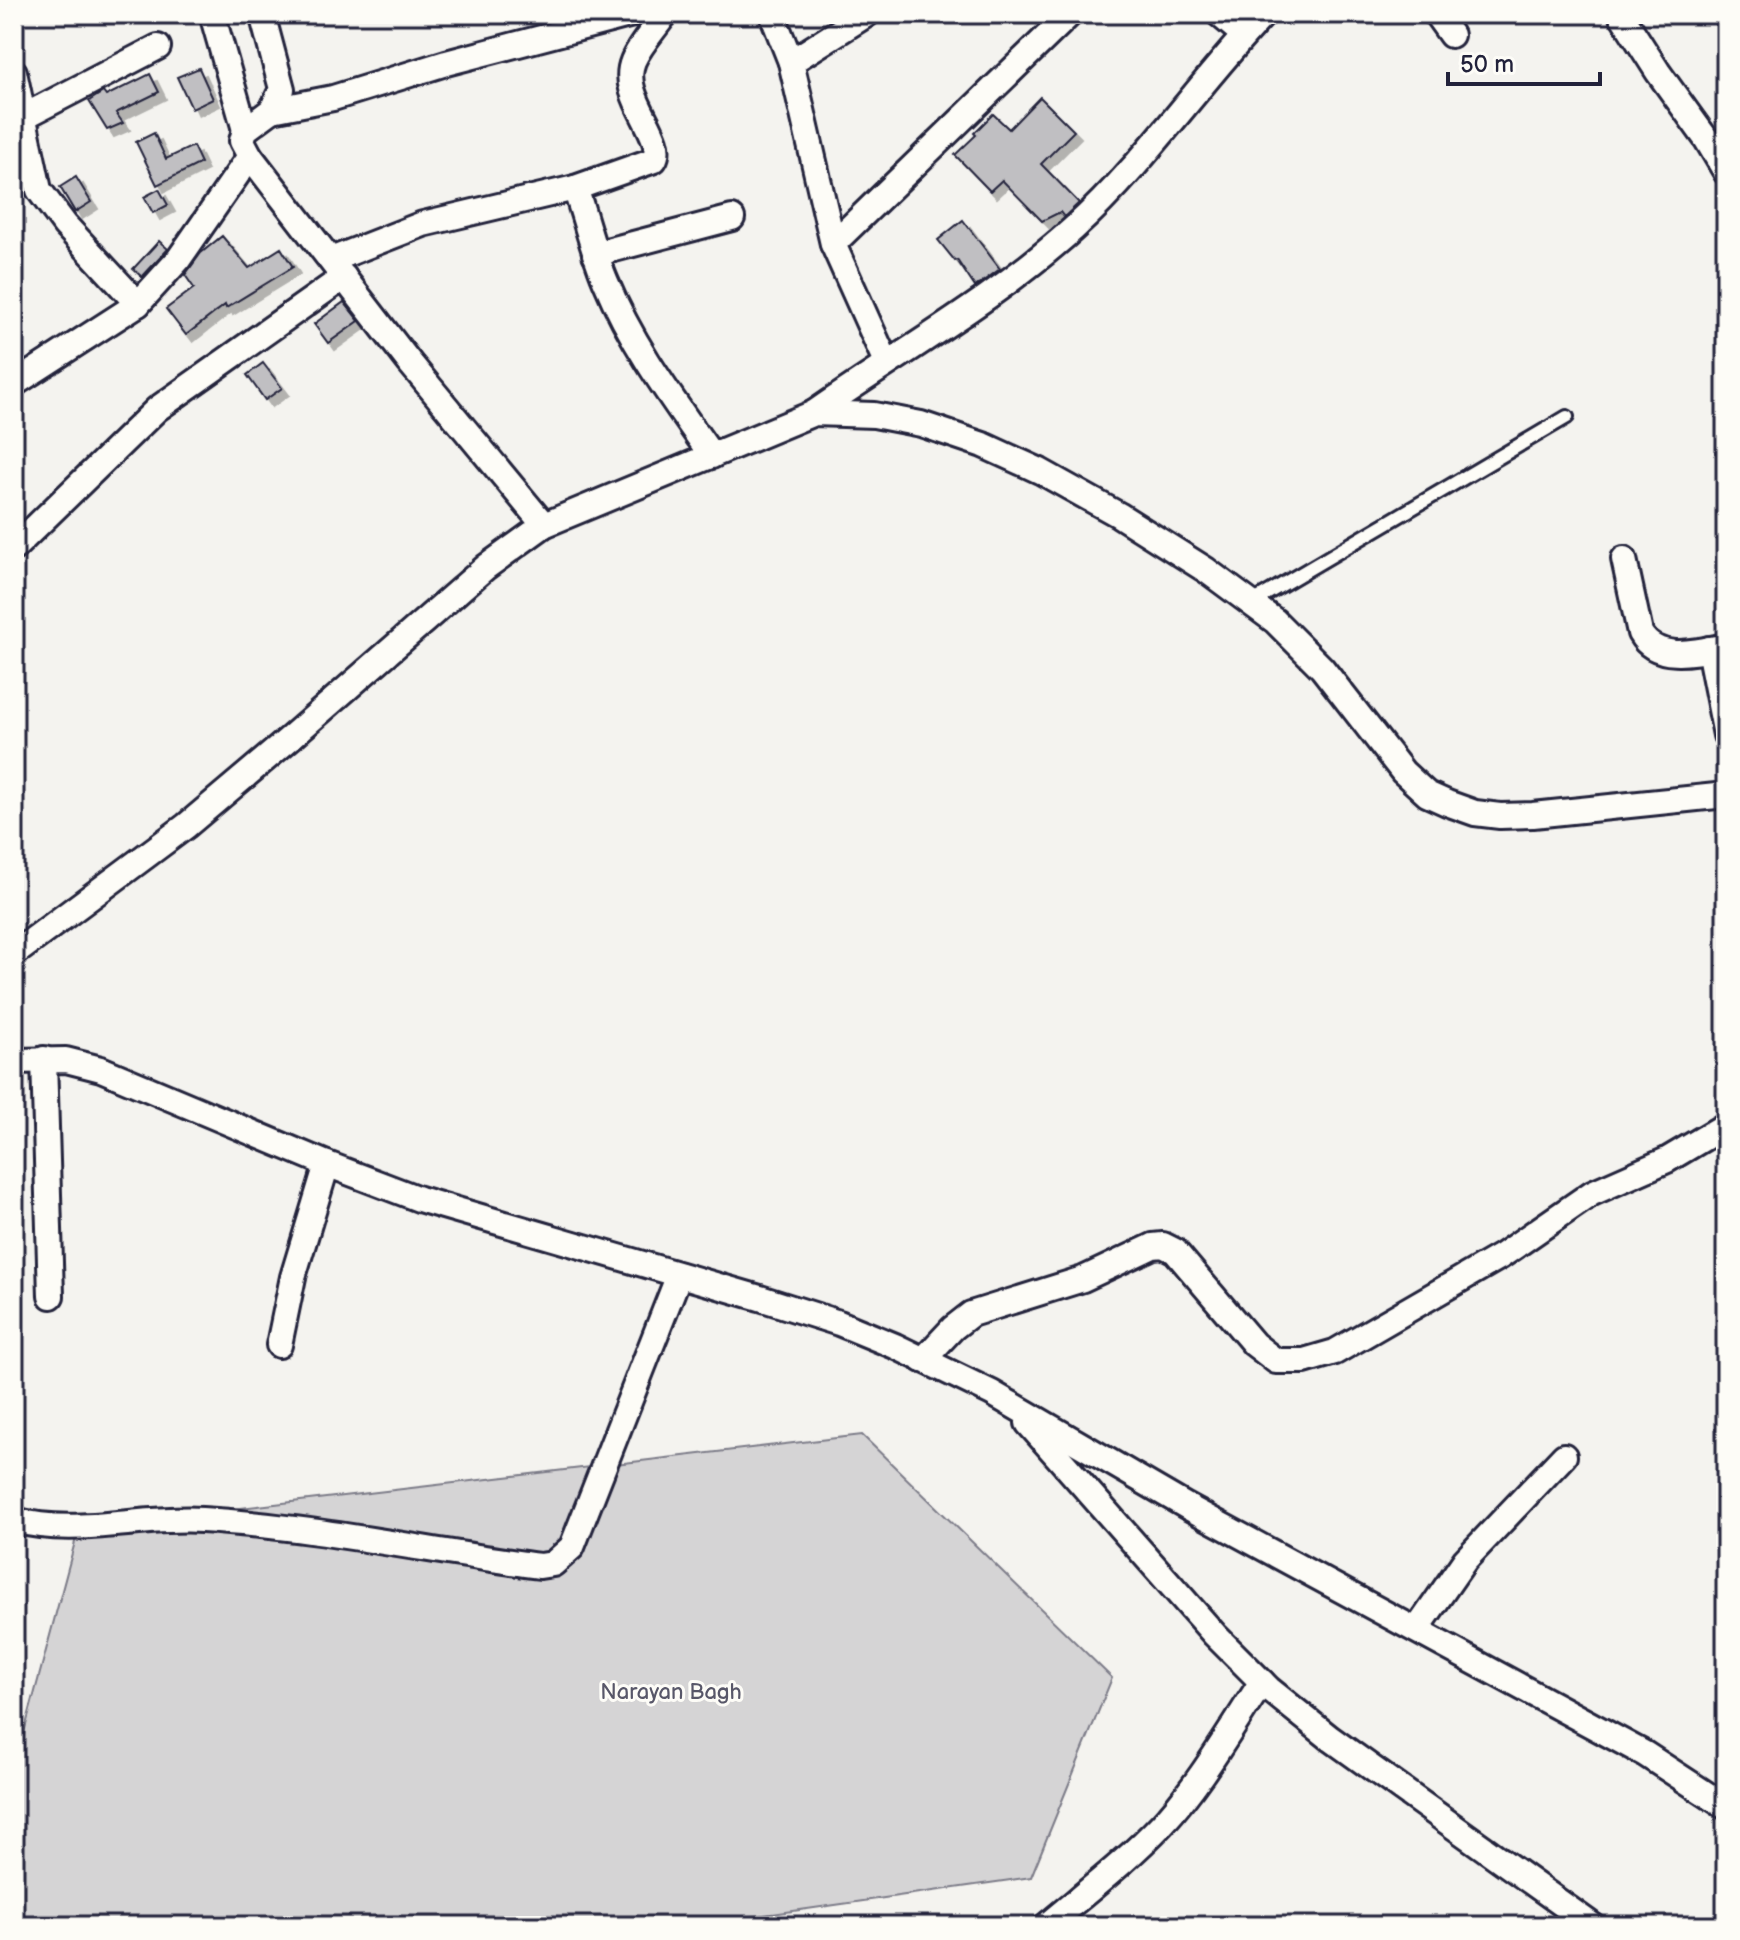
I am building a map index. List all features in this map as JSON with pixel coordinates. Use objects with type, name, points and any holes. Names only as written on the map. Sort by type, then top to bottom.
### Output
[{"type":"street","points":[[212,14],[245,130],[242,141],[250,156],[544,525]]},
{"type":"street","points":[[262,14],[282,89],[272,110]]},
{"type":"street","points":[[245,130],[272,110],[333,98],[446,63],[633,14]]},
{"type":"street","points":[[14,548],[157,409],[338,269],[423,224],[575,188],[647,164],[659,153],[658,144],[642,117],[633,92],[632,62],[665,14]]},
{"type":"street","points":[[772,14],[791,62],[833,244],[886,362]]},
{"type":"street","points":[[791,62],[867,14]]},
{"type":"street","points":[[833,244],[1070,14]]},
{"type":"street","points":[[1219,14],[1244,35]]},
{"type":"street","points":[[14,954],[186,826],[486,567],[544,525],[814,413],[886,362],[977,305],[1073,230],[1110,194],[1264,14]]},
{"type":"street","points":[[1436,14],[1451,35]]},
{"type":"street","points":[[1621,14],[1658,72],[1716,133],[1726,172]]},
{"type":"street","points":[[23,117],[158,47]]},
{"type":"street","points":[[14,72],[39,190],[65,225],[138,304]]},
{"type":"street","points":[[14,384],[138,304],[178,260],[250,156]]},
{"type":"street","points":[[575,188],[595,254],[615,303],[643,356],[712,456]]},
{"type":"street","points":[[595,254],[732,218]]},
{"type":"street","points":[[814,413],[874,415],[921,424],[983,445],[1040,471],[1119,515],[1206,570],[1275,621],[1322,668],[1403,772],[1427,794],[1447,803],[1475,813],[1522,816],[1726,795]]},
{"type":"street","points":[[1624,559],[1640,633],[1646,644],[1655,651],[1668,653],[1718,648],[1726,735]]},
{"type":"street","points":[[44,1059],[51,1296]]},
{"type":"street","points":[[14,1061],[66,1060],[101,1069],[327,1164],[461,1213],[839,1323],[923,1360],[1014,1406],[1186,1506],[1645,1754],[1726,1807]]},
{"type":"street","points":[[923,1360],[971,1314],[1070,1284],[1153,1246],[1163,1245],[1175,1251],[1268,1357],[1276,1361],[1304,1361],[1335,1352],[1501,1256],[1592,1193],[1667,1160],[1726,1125]]},
{"type":"street","points":[[279,1345],[293,1277],[327,1164]]},
{"type":"street","points":[[14,1520],[51,1527],[203,1520],[417,1545],[540,1566],[553,1564],[572,1547],[679,1275]]},
{"type":"street","points":[[1014,1406],[1121,1531],[1262,1682],[1330,1738],[1593,1926]]},
{"type":"street","points":[[1417,1629],[1465,1560],[1564,1456]]},
{"type":"street","points":[[1046,1926],[1164,1822],[1202,1773],[1262,1682]]},
{"type":"lane","points":[[1251,603],[1567,417]]},
{"type":"green space","name":"Narayan Bagh","points":[[862,1435],[1112,1678],[1031,1877],[687,1926],[14,1926],[14,1770],[79,1527]]},
{"type":"building","points":[[199,68],[213,99],[192,109],[177,77]]},
{"type":"building","points":[[150,74],[159,92],[116,113],[123,123],[107,130],[89,101],[103,92],[106,96]]},
{"type":"building","points":[[1040,97],[1074,131],[1041,164],[1079,203],[1064,217],[1060,212],[1042,221],[1002,180],[990,191],[955,155],[993,114],[1009,129]]},
{"type":"building","points":[[154,133],[166,159],[193,146],[201,163],[157,185],[136,142]]},
{"type":"building","points":[[76,177],[91,202],[75,212],[60,187]]},
{"type":"building","points":[[159,189],[168,205],[153,213],[144,197]]},
{"type":"building","points":[[963,220],[1000,269],[975,287],[957,260],[938,240]]},
{"type":"building","points":[[222,236],[249,268],[281,248],[293,267],[226,308],[225,305],[186,335],[166,309],[194,288],[185,275],[201,253]]},
{"type":"building","points":[[159,241],[168,249],[142,277],[133,269]]},
{"type":"building","points":[[344,302],[359,321],[328,343],[314,324]]},
{"type":"building","points":[[263,363],[282,388],[265,400],[247,375]]}]
